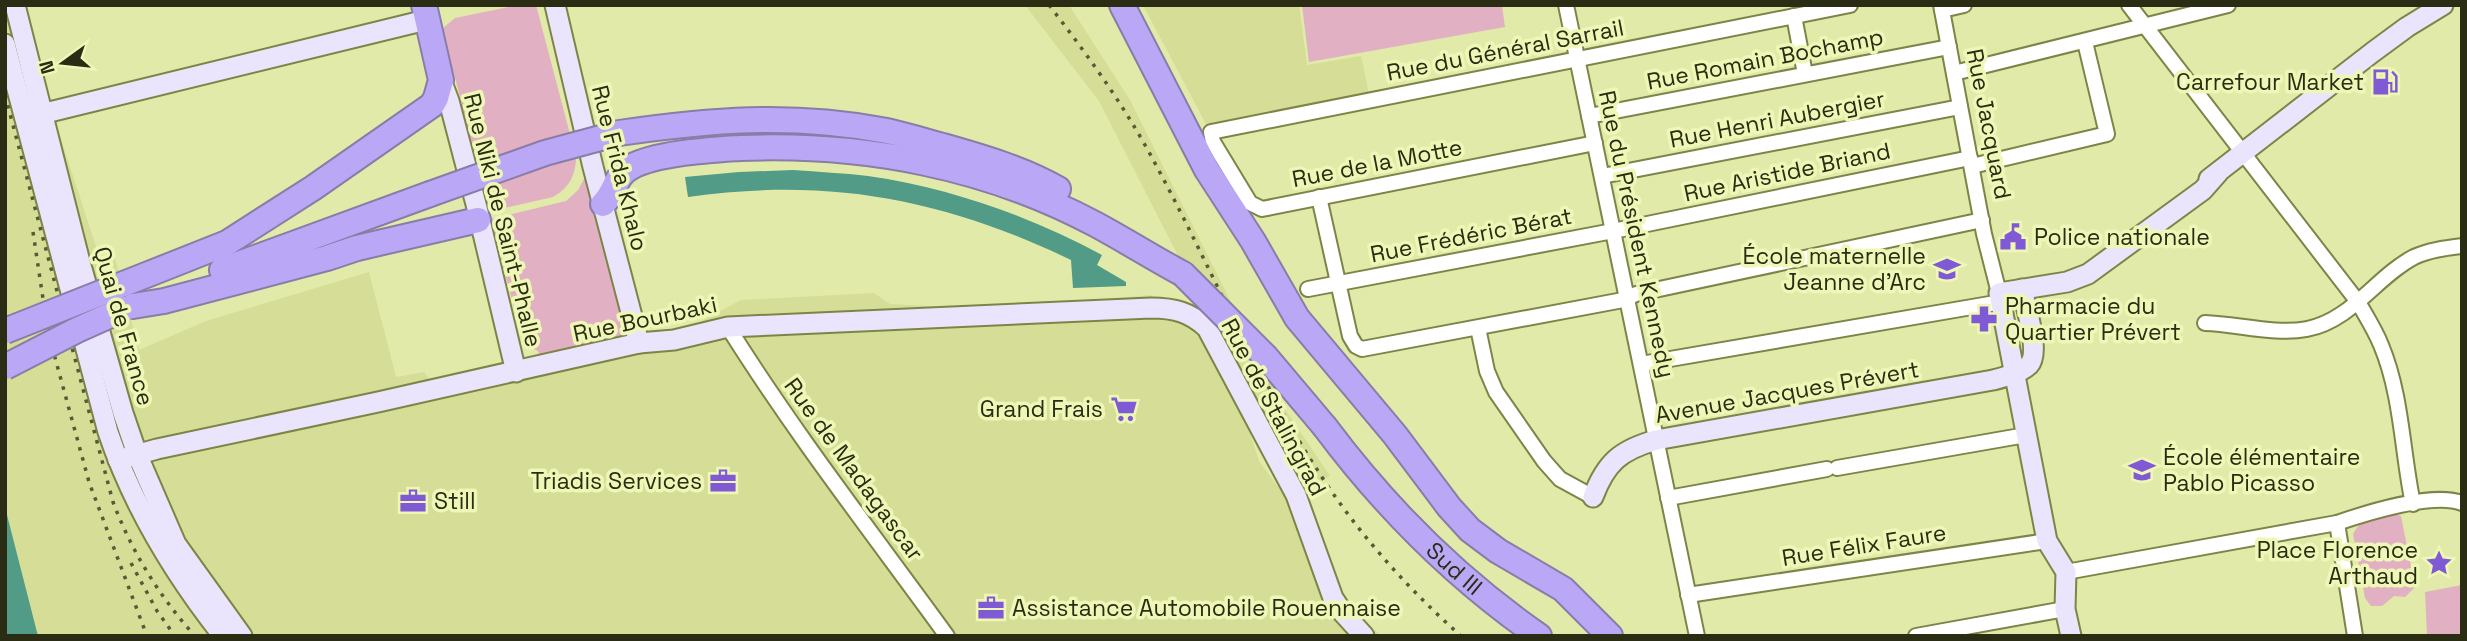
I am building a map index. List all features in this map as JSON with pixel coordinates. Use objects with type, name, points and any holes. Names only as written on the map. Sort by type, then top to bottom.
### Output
[{"type":"highway","points":[[1122,5],[1207,170],[1253,241],[1297,318],[1470,530],[1498,551],[1563,589],[1610,636]]},
{"type":"highway","points":[[5,367],[77,330],[228,243],[432,105],[441,80],[425,13]]},
{"type":"highway","points":[[5,331],[182,285],[545,153],[619,132],[732,119],[796,120],[881,130],[968,153],[1054,187],[1115,223],[1183,274]]},
{"type":"highway","points":[[603,204],[612,196],[615,184],[622,174],[640,162],[713,149],[828,149],[903,158],[972,173],[1038,198],[1095,224],[1183,274]]},
{"type":"highway","points":[[125,301],[164,301],[357,248],[478,220]]},
{"type":"highway","name":"Sud III","points":[[1183,274],[1266,357],[1378,494],[1473,583],[1539,636]]},
{"type":"street","name":"Quai de France","points":[[15,5],[34,115],[108,432],[146,521],[191,594],[223,636]]},
{"type":"street","name":"Rue Frida Khalo","points":[[555,5],[639,343]]},
{"type":"street","name":"Rue du Président Kennedy","points":[[1566,5],[1697,636]]},
{"type":"street","name":"Rue du Général Sarrail","points":[[1211,132],[1577,60],[1784,14],[1850,5]]},
{"type":"street","points":[[1942,8],[1964,5]]},
{"type":"street","points":[[2129,5],[2358,302],[2382,347],[2393,383],[2413,504]]},
{"type":"street","points":[[1954,73],[2228,5]]},
{"type":"street","points":[[1641,364],[2000,297],[2022,289],[2078,279],[2123,247],[2149,222],[2218,173],[2373,51],[2443,5]]},
{"type":"street","name":"Rue Jacquard","points":[[1942,8],[1982,220],[2000,297]]},
{"type":"street","points":[[34,115],[425,13]]},
{"type":"street","points":[[1784,14],[1805,74]]},
{"type":"street","name":"Rue Aristide Briand","points":[[1613,231],[2107,134],[2085,42]]},
{"type":"street","name":"Quai de France","points":[[5,44],[34,115],[137,454],[176,544],[242,636]]},
{"type":"street","name":"Rue Romain Bochamp","points":[[1589,116],[1949,47]]},
{"type":"street","name":"Rue Niki de Saint-Phalle","points":[[441,80],[449,101],[516,372]]},
{"type":"street","name":"Rue Henri Aubergier","points":[[1602,176],[1960,107]]},
{"type":"street","name":"Rue de la Motte","points":[[1211,132],[1213,142],[1251,203],[1262,209],[1595,143]]},
{"type":"street","points":[[1319,197],[1350,336],[1356,346],[1362,349],[1627,299],[1636,293],[1982,220]]},
{"type":"street","name":"Rue Frédéric Bérat","points":[[1308,289],[1613,231]]},
{"type":"street","points":[[2205,323],[2293,331],[2310,328],[2332,320],[2413,258],[2462,246]]},
{"type":"street","points":[[2014,373],[2028,366],[2034,352],[2022,289]]},
{"type":"street","points":[[2000,297],[2047,541],[2066,572],[2065,609],[2071,636]]},
{"type":"street","name":"Rue Bourbaki","points":[[118,460],[639,343],[674,340],[728,327],[1151,308]]},
{"type":"street","name":"Rue de Stalingrad","points":[[1151,308],[1174,309],[1188,314],[1207,328],[1285,471],[1334,598],[1343,613],[1364,636]]},
{"type":"street","name":"Rue de Madagascar","points":[[728,327],[803,438],[947,636]]},
{"type":"street","points":[[1478,328],[1487,371],[1496,392],[1560,480],[1593,497]]},
{"type":"street","name":"Avenue Jacques Prévert","points":[[1593,497],[1601,476],[1619,457],[1636,446],[1656,440],[1993,380],[2014,373]]},
{"type":"street","points":[[1668,498],[2026,435]]},
{"type":"street","points":[[2066,572],[2337,523],[2366,513],[2436,499],[2462,503]]},
{"type":"street","points":[[2337,523],[2355,636]]},
{"type":"street","name":"Rue Félix Faure","points":[[1688,595],[2047,541]]},
{"type":"street","points":[[1916,636],[2065,609]]},
{"type":"shaded area","points":[[5,5],[23,5],[49,102],[101,262],[115,258],[139,350],[206,321],[369,272],[396,377],[424,372],[433,384],[692,326],[741,300],[874,293],[890,304],[986,309],[1151,295],[1186,313],[1217,334],[1259,461],[1319,543],[1341,595],[1360,618],[1382,636],[38,636],[5,507]]},
{"type":"shaded area","points":[[518,5],[536,5],[576,157],[575,170],[567,185],[553,197],[483,213],[456,106],[462,104],[442,29],[455,18]]},
{"type":"shaded area","points":[[1025,5],[1069,5],[1130,100],[1283,406],[1330,476],[1305,489],[1244,372],[1198,295],[1099,101]]},
{"type":"shaded area","points":[[1143,5],[1299,5],[1307,65],[1361,56],[1369,94],[1206,124]]},
{"type":"shaded area","points":[[1302,5],[1502,5],[1505,27],[1309,62]]},
{"type":"shaded area","points":[[590,177],[628,326],[617,339],[540,356],[538,351],[526,346],[522,339],[491,219],[566,201],[578,190],[584,179]]},
{"type":"shaded area","points":[[2392,513],[2401,516],[2415,587],[2405,597],[2394,596],[2382,606],[2371,606],[2365,598],[2353,534],[2361,521]]},
{"type":"shaded area","points":[[2462,585],[2462,636],[2427,636],[2425,592]]},
{"type":"water","points":[[793,170],[899,181],[989,205],[1102,255],[1097,265],[1126,282],[1126,286],[1073,288],[1071,260],[977,222],[884,198],[789,190],[739,191],[688,197],[685,177]]},
{"type":"water","points":[[5,507],[38,636],[5,636]]},
{"type":"railway","points":[[1049,5],[1139,134],[1250,353],[1331,491],[1383,557],[1461,636]]},
{"type":"railway","points":[[5,95],[113,502],[148,573],[195,636]]},
{"type":"railway","points":[[33,232],[48,332],[89,482],[147,636]]},
{"type":"railway","points":[[131,563],[157,611],[175,636]]},
{"type":"place","name":"Carrefour Market","points":[[2385,82]]},
{"type":"place","name":"Police nationale","points":[[2013,237]]},
{"type":"place","name":"École maternelle Jeanne d'Arc","points":[[1947,269]]},
{"type":"place","name":"Pharmacie du Quartier Prévert","points":[[1984,319]]},
{"type":"place","name":"Grand Frais","points":[[1124,409]]},
{"type":"place","name":"École élémentaire Pablo Picasso","points":[[2142,470]]},
{"type":"place","name":"Triadis Services","points":[[723,481]]},
{"type":"place","name":"Still","points":[[413,501]]},
{"type":"place","name":"Place Florence Arthaud","points":[[2439,563]]},
{"type":"place","name":"Assistance Automobile Rouennaise","points":[[991,608]]}]
